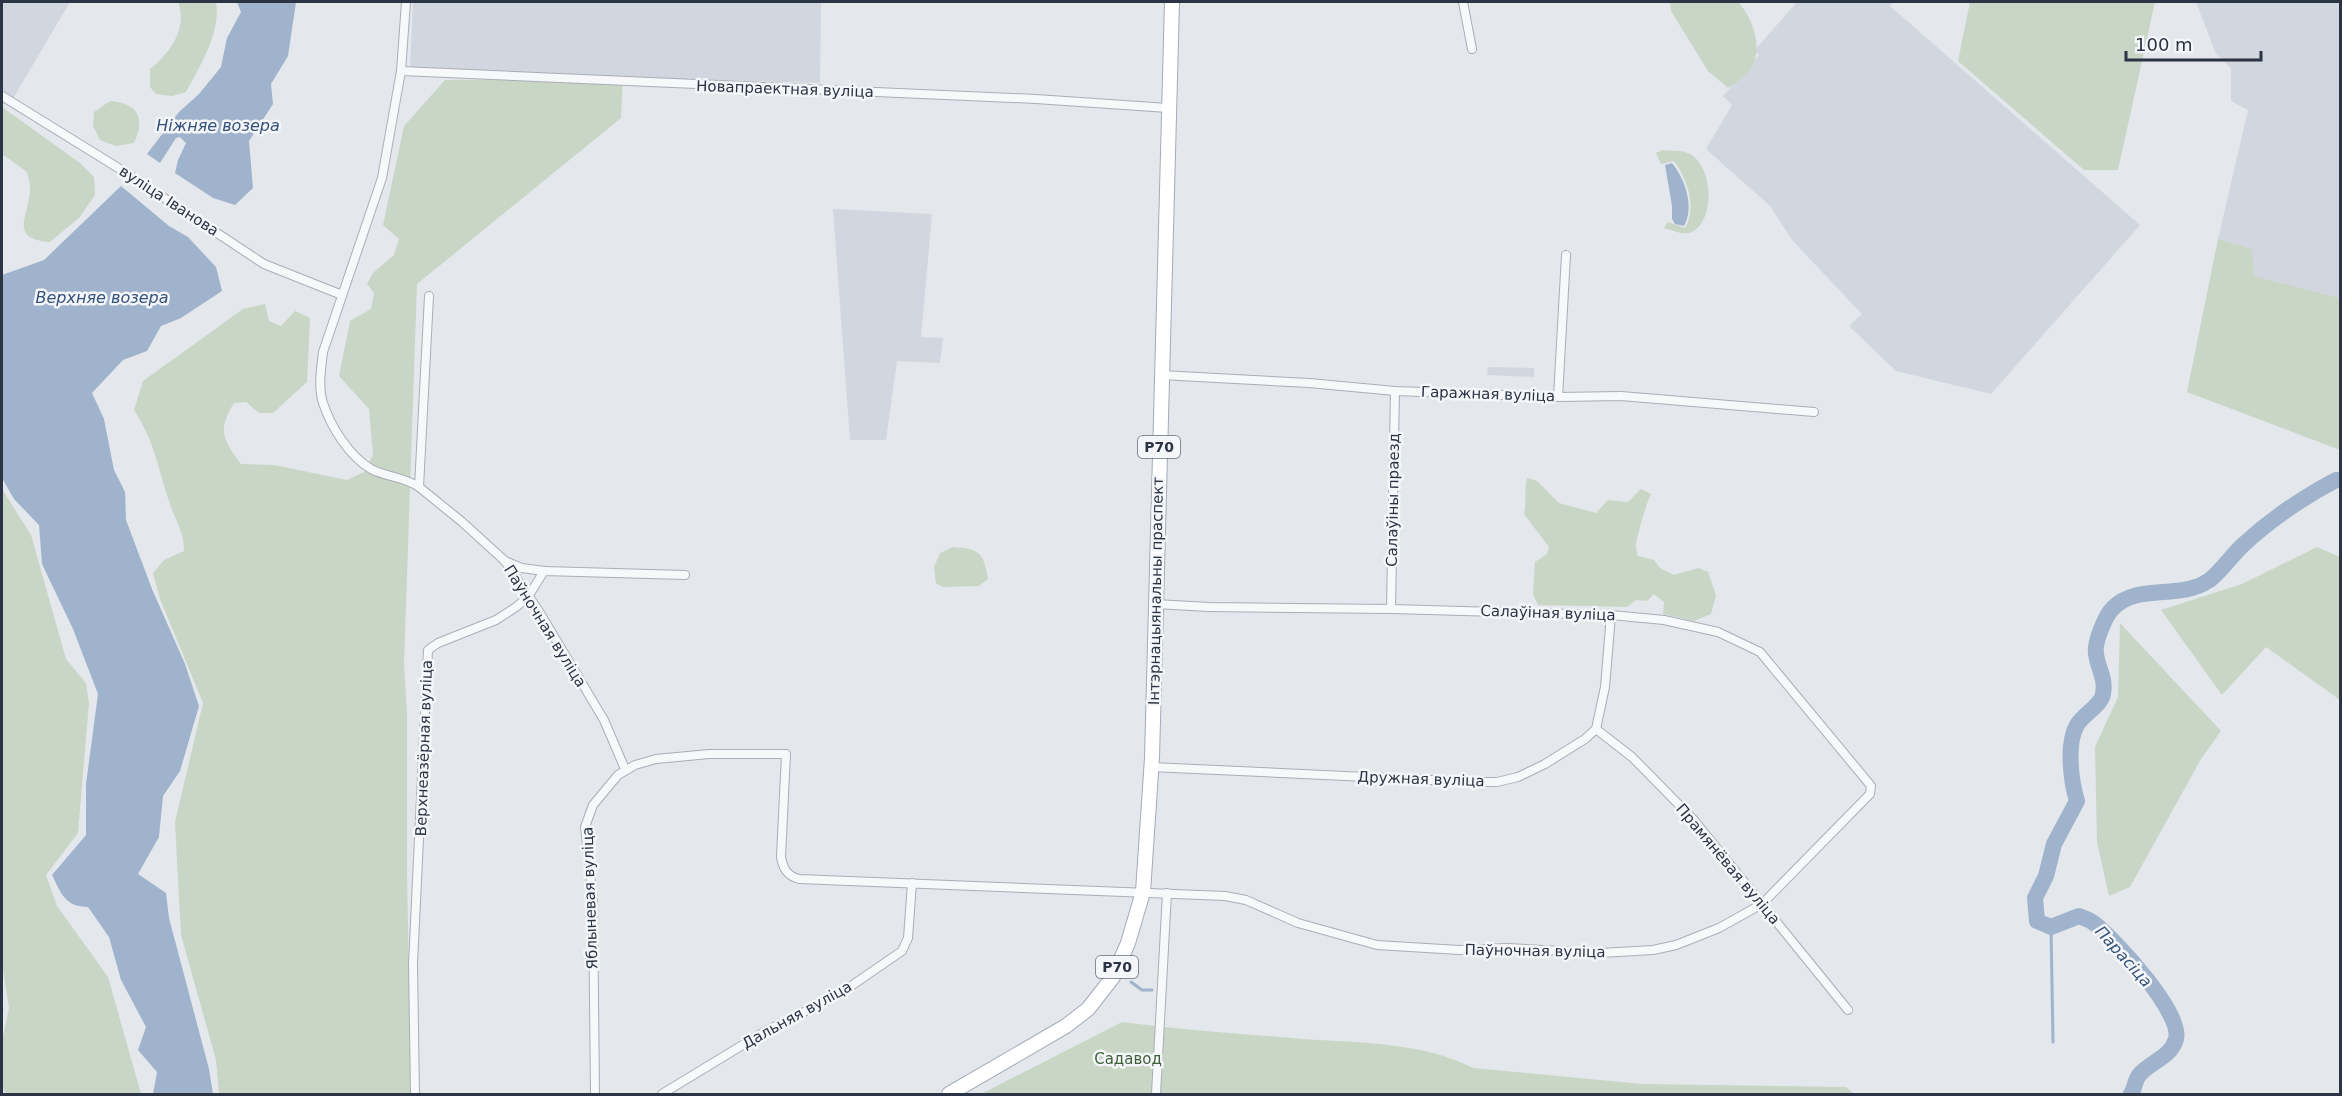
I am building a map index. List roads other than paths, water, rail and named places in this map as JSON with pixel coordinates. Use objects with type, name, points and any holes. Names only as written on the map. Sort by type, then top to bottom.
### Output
[{"type":"main road","name":"Інтэрнацыянальны праспект","points":[[1143,892],[1151,767],[1172,2]]},
{"type":"main road","name":"Р70","points":[[949,1095],[1066,1026],[1088,1009],[1117,969],[1128,943],[1143,892]]},
{"type":"street","name":"Паўночная вуліца","points":[[406,2],[401,71],[382,178],[323,352],[321,375],[323,402],[333,426],[348,448],[371,469],[419,487],[505,561],[604,720],[625,769]]},
{"type":"street","points":[[1463,2],[1473,49]]},
{"type":"street","name":"Новапраектная вуліца","points":[[401,71],[1036,99],[1168,108]]},
{"type":"street","name":"вуліца Іванова","points":[[2,96],[128,174],[264,264],[342,295]]},
{"type":"street","points":[[1558,397],[1566,255]]},
{"type":"street","points":[[419,487],[429,296]]},
{"type":"street","name":"Гаражная вуліца","points":[[1161,375],[1309,383],[1395,391],[1558,397],[1621,396],[1814,412]]},
{"type":"street","name":"Салаўіны праезд","points":[[1390,609],[1395,391]]},
{"type":"street","points":[[505,561],[522,568],[544,571],[685,575]]},
{"type":"street","name":"Верхнеазёрная вуліца","points":[[415,1095],[413,964],[428,650],[438,643],[496,620],[528,597],[544,571]]},
{"type":"street","name":"Салаўіная вуліца","points":[[1155,604],[1611,615],[1664,620],[1718,632],[1740,640],[1760,652],[1871,786]]},
{"type":"street","points":[[1596,729],[1605,687],[1611,615]]},
{"type":"street","name":"Дружная вуліца","points":[[1151,767],[1497,782],[1518,777],[1545,764],[1585,739],[1596,729]]},
{"type":"street","name":"Прамянёвая вуліца","points":[[1596,729],[1632,757],[1693,819],[1848,1010]]},
{"type":"street","points":[[625,769],[656,759],[677,756],[733,752],[786,754],[780,852],[784,869],[789,875],[799,879],[1143,892]]},
{"type":"street","name":"Яблыневая вуліца","points":[[594,1095],[592,901],[585,827],[593,805],[625,769]]},
{"type":"street","name":"Паўночная вуліца","points":[[1143,892],[1246,900],[1298,923],[1377,945],[1459,950],[1530,949],[1601,953],[1653,950],[1676,945],[1719,928],[1762,904],[1850,816],[1870,794],[1871,786]]},
{"type":"street","name":"Дальняя вуліца","points":[[662,1095],[764,1032],[838,995],[902,951],[908,938],[912,883]]},
{"type":"street","points":[[1156,1095],[1167,893]]},
{"type":"water","name":"Ніжняе возера","points":[[237,2],[296,2],[288,56],[271,84],[273,104],[249,141],[253,188],[235,205],[213,198],[175,173],[186,143],[180,137],[176,138],[160,163],[147,154],[179,112],[199,94],[221,67],[227,38],[241,12]]},
{"type":"water","points":[[1672,163],[1687,193],[1689,210],[1684,226],[1675,224],[1672,219],[1665,165]]},
{"type":"water","name":"Верхняе возера","points":[[121,186],[169,226],[188,237],[216,267],[222,291],[181,318],[161,326],[147,351],[123,360],[92,393],[104,419],[114,470],[125,492],[126,520],[152,589],[185,664],[199,706],[180,771],[163,796],[159,837],[138,874],[166,893],[169,918],[209,1069],[213,1094],[153,1094],[157,1072],[138,1050],[146,1027],[121,980],[109,937],[88,907],[74,905],[65,898],[52,875],[86,835],[86,784],[98,694],[73,629],[42,564],[39,525],[14,499],[2,478],[2,275],[44,260]]},
{"type":"waterway","name":"Парасіца","points":[[2131,1094],[2140,1074],[2166,1055],[2174,1045],[2175,1027],[2169,1012],[2146,978],[2105,933],[2087,919],[2079,916],[2051,927],[2037,921],[2035,898],[2046,876],[2054,844],[2077,801],[2071,763],[2074,733],[2077,725],[2099,702],[2103,694],[2103,678],[2096,654],[2098,637],[2110,612],[2123,600],[2146,593],[2185,590],[2208,581],[2243,545],[2287,509],[2336,480],[2340,480]]},
{"type":"waterway","points":[[2051,927],[2053,1042]]},
{"type":"waterway","points":[[1131,982],[1142,990],[1152,990]]},
{"type":"park label","name":"Садавод","points":[[1128,1059]]}]
